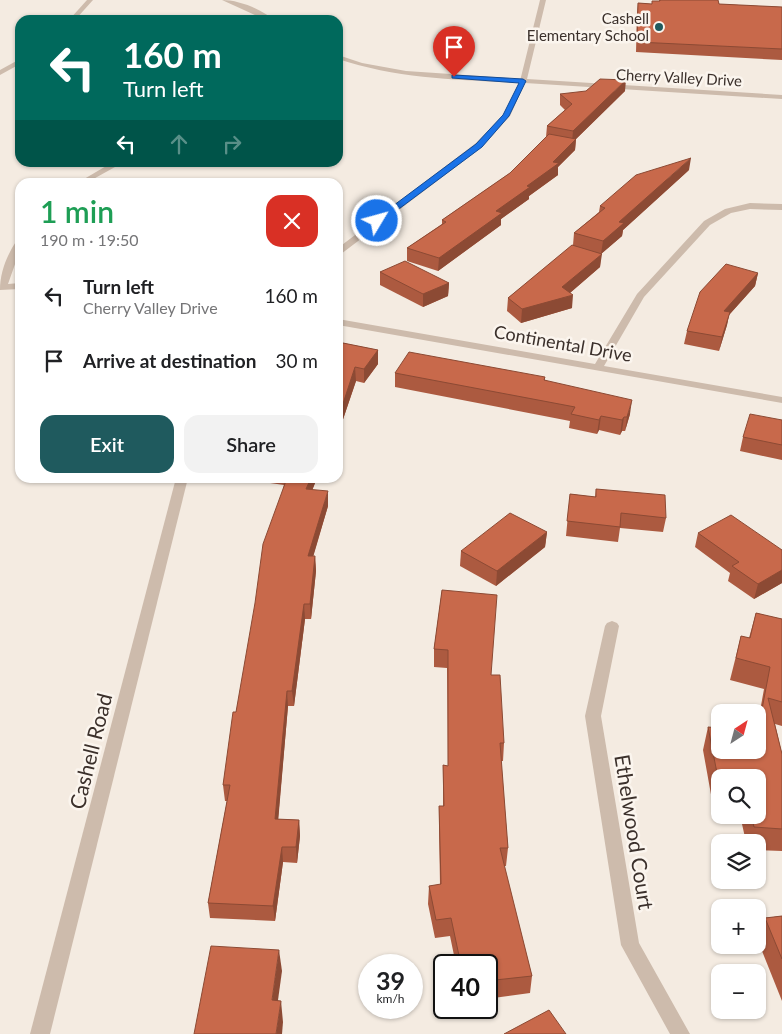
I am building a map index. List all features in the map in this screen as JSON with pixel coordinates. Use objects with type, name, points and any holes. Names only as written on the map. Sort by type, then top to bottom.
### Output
[{"type":"street","points":[[76,15],[90,0]]},
{"type":"street","points":[[225,0],[255,10],[263,15]]},
{"type":"street","points":[[343,248],[479,145],[506,116],[523,81],[543,0]]},
{"type":"street","name":"Cherry Valley Drive","points":[[343,59],[408,72],[782,97]]},
{"type":"street","points":[[343,64],[348,61]]},
{"type":"street","points":[[0,72],[15,64]]},
{"type":"street","points":[[91,178],[111,167]]},
{"type":"street","points":[[598,367],[640,296],[707,223],[728,211],[750,206],[782,207]]},
{"type":"street","points":[[15,250],[1,287],[15,286]]},
{"type":"street","name":"Continental Drive","points":[[343,323],[782,400]]},
{"type":"street","name":"Cashell Road","points":[[40,1034],[181,483]]},
{"type":"street","name":"Ethelwood Court","points":[[612,626],[593,716],[630,945],[680,1034]]},
{"type":"building","points":[[718,0],[719,4],[782,7],[782,49],[637,42],[638,3],[652,4],[652,1]]},
{"type":"building","points":[[600,79],[626,80],[573,131],[547,126],[572,104],[560,94],[586,91]]},
{"type":"building","points":[[549,134],[576,139],[553,162],[559,163],[527,186],[530,187],[496,211],[502,213],[439,258],[407,248],[446,222],[442,220],[510,173]]},
{"type":"building","points":[[691,158],[619,222],[624,223],[603,241],[574,233],[605,208],[600,206],[636,175]]},
{"type":"building","points":[[572,245],[602,254],[562,287],[573,295],[522,309],[508,298]]},
{"type":"building","points":[[405,261],[449,283],[423,294],[380,272]]},
{"type":"building","points":[[726,264],[758,273],[724,311],[730,312],[722,337],[687,331],[700,292]]},
{"type":"building","points":[[343,343],[378,350],[364,369],[355,367],[343,404]]},
{"type":"building","points":[[409,352],[545,377],[544,380],[632,400],[627,417],[624,417],[622,420],[601,416],[599,420],[571,414],[575,407],[395,373]]},
{"type":"building","points":[[750,414],[782,420],[782,445],[743,437]]},
{"type":"building","points":[[285,483],[309,483],[306,489],[328,491],[308,556],[315,556],[310,604],[304,604],[292,691],[287,691],[275,819],[299,820],[296,847],[282,847],[273,906],[208,903],[230,785],[223,785],[233,712],[236,712],[263,544]]},
{"type":"building","points":[[596,489],[665,495],[666,518],[621,513],[620,527],[567,521],[570,494],[596,497]]},
{"type":"building","points":[[510,513],[547,532],[497,571],[461,551]]},
{"type":"building","points":[[731,515],[782,550],[782,570],[758,584],[732,566],[739,562],[698,533]]},
{"type":"building","points":[[442,590],[497,595],[491,675],[500,675],[504,743],[500,743],[508,848],[500,848],[532,976],[498,980],[498,954],[459,954],[451,918],[436,920],[429,886],[441,884],[439,806],[444,806],[443,765],[448,766],[448,650],[434,649]]},
{"type":"building","points":[[756,613],[782,619],[782,702],[768,698],[782,754],[782,829],[754,827],[753,824],[766,824],[766,769],[716,769],[714,759],[766,759],[766,704],[763,704],[770,667],[736,658],[741,636],[750,638]]},
{"type":"building","points":[[708,727],[711,727],[711,742]]},
{"type":"building","points":[[782,916],[782,959],[766,920],[766,918]]},
{"type":"building","points":[[211,946],[279,950],[272,1000],[281,1001],[276,1034],[194,1034]]},
{"type":"building","points":[[549,1010],[566,1034],[504,1034]]},
{"type":"place","name":"Cashell Elementary School","points":[[659,27]]},
{"type":"route","points":[[377,221],[479,145],[506,116],[523,81],[454,77]]}]
